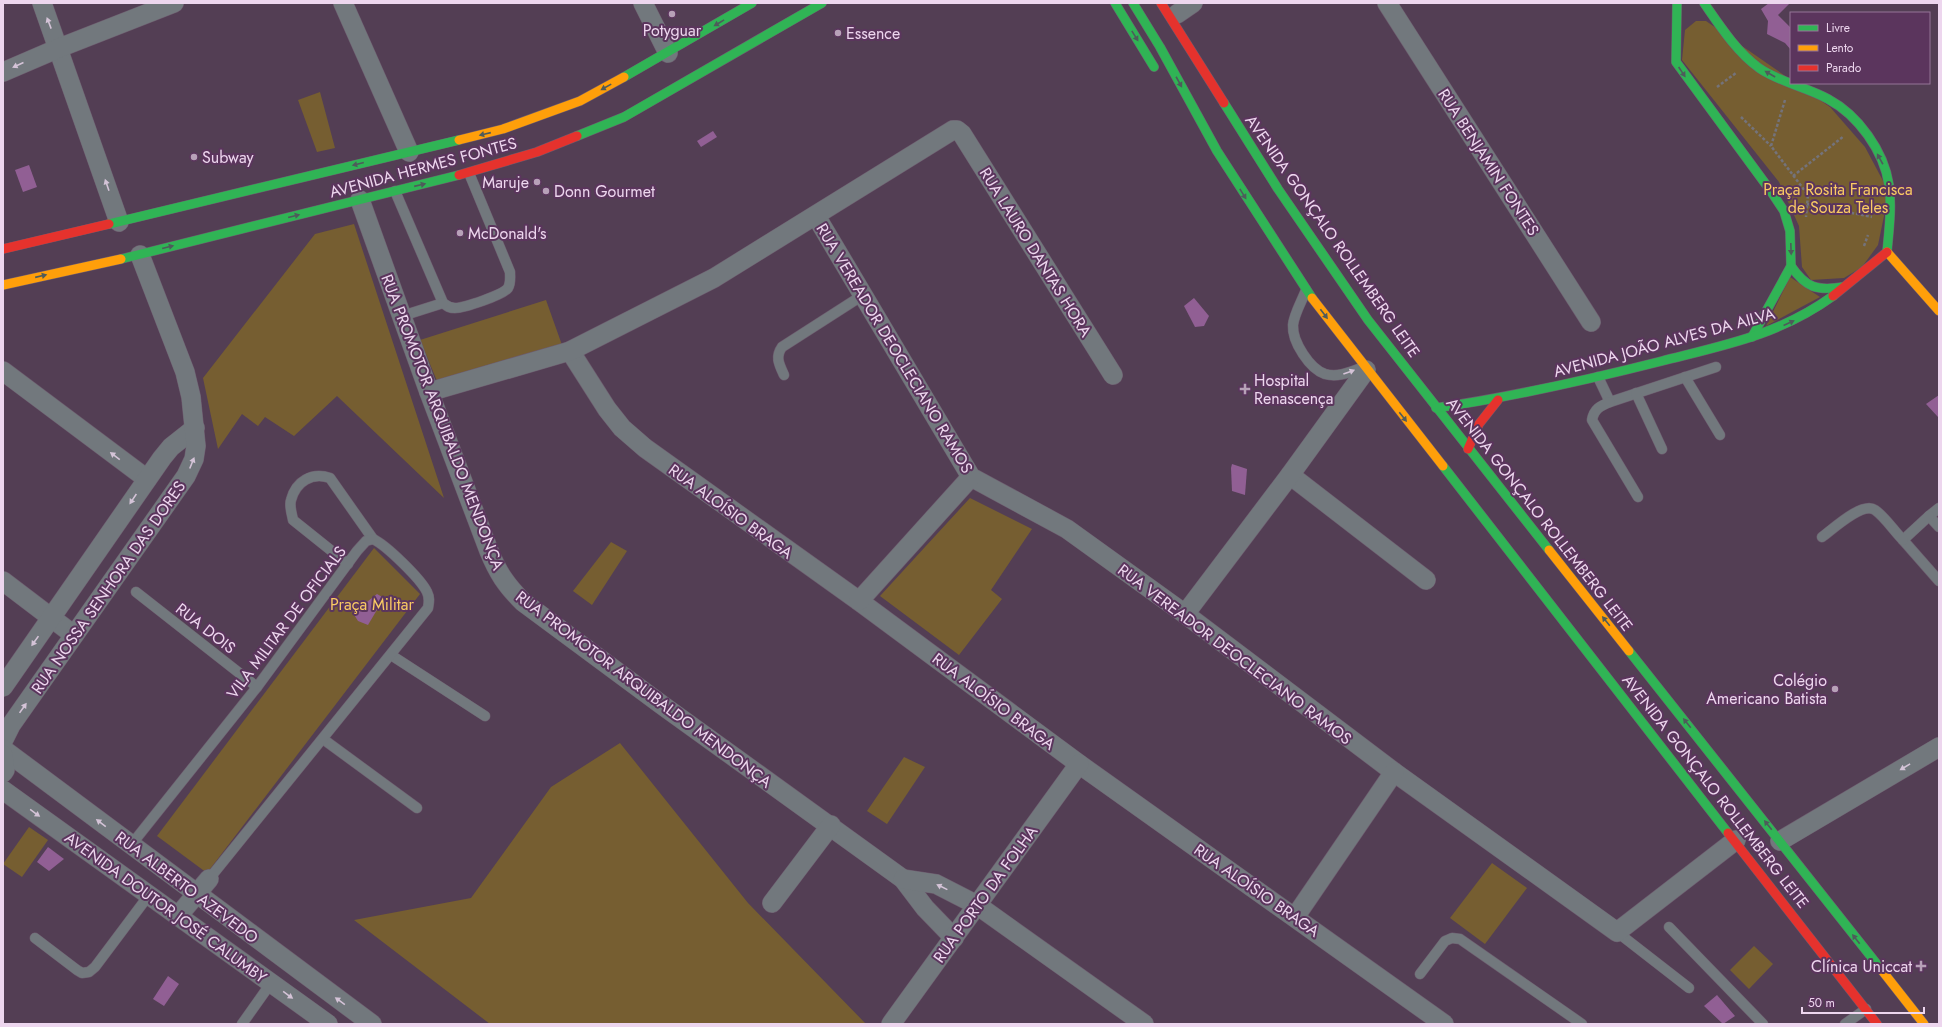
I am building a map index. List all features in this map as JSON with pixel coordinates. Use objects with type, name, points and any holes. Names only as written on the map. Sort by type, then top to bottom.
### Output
[{"type":"main road","name":"AVENIDA HERMES FONTES","points":[[3,249],[503,129],[580,101],[668,53],[752,3]]},
{"type":"main road","name":"AVENIDA HERMES FONTES","points":[[3,285],[140,255],[469,174],[537,152],[624,117],[822,3]]},
{"type":"main road","points":[[1115,3],[1158,73]]},
{"type":"main road","name":"AVENIDA GONÇALO ROLLEMBERG LEITE","points":[[1133,3],[1160,47],[1217,151],[1306,290],[1365,368],[1736,840],[1877,1024]]},
{"type":"main road","name":"AVENIDA GONÇALO ROLLEMBERG LEITE","points":[[1161,3],[1278,189],[1368,320],[1468,449],[1924,1024]]},
{"type":"main road","points":[[1677,3],[1676,62],[1770,190],[1784,211],[1790,231],[1791,266],[1752,337]]},
{"type":"main road","points":[[1704,3],[1748,59],[1759,68],[1790,83]]},
{"type":"main road","points":[[1174,8],[1223,101]]},
{"type":"main road","points":[[1701,17],[1716,20]]},
{"type":"main road","points":[[1676,35],[1685,24]]},
{"type":"main road","points":[[1793,84],[1828,99],[1841,107],[1855,120],[1870,140],[1884,166],[1889,184],[1890,228],[1886,252],[1939,311]]},
{"type":"main road","points":[[1192,124],[1217,151]]},
{"type":"main road","name":"AVENIDA JOÃO ALVES DA AILVA","points":[[1436,408],[1498,400],[1598,377],[1752,337],[1789,324],[1845,286],[1886,252]]},
{"type":"main road","points":[[1791,266],[1804,283],[1814,288],[1831,289],[1845,286]]},
{"type":"main road","points":[[1468,449],[1479,424],[1498,400]]},
{"type":"street","points":[[42,3],[119,222]]},
{"type":"street","points":[[3,72],[59,48],[174,3]]},
{"type":"street","points":[[343,3],[409,152]]},
{"type":"street","points":[[643,3],[668,53]]},
{"type":"street","points":[[1174,8],[1193,3]]},
{"type":"street","name":"RUA BENJAMIN FONTES","points":[[1386,3],[1591,322]]},
{"type":"street","name":"RUA LAURO DANTAS HORA","points":[[816,216],[953,130],[957,130],[962,134],[1113,375]]},
{"type":"street","name":"RUA PROMOTOR ARQUIBALDO MENDONÇA","points":[[360,200],[429,392],[498,572],[508,587],[523,602],[662,705],[831,825],[903,879],[925,908],[954,938]]},
{"type":"street","points":[[429,392],[570,351],[714,278],[816,216]]},
{"type":"street","name":"RUA VEREADOR DEOCLECIANO RAMOS","points":[[816,216],[971,477],[1067,529],[1185,614],[1394,772],[1617,932]]},
{"type":"street","name":"RUA NOSSA SENHORA DAS DORES","points":[[3,741],[11,725],[186,476],[194,459],[196,446],[195,428],[185,372],[140,255]]},
{"type":"street","name":"RUA ALOÍSIO BRAGA","points":[[570,351],[607,410],[622,428],[645,448],[859,601],[1080,764],[1444,1024]]},
{"type":"street","points":[[1185,614],[1290,475],[1365,368]]},
{"type":"street","points":[[3,371],[146,479]]},
{"type":"street","name":"RUA NOSSA SENHORA DAS DORES","points":[[3,687],[146,479],[171,447],[195,428]]},
{"type":"street","points":[[1290,475],[1426,580]]},
{"type":"street","points":[[859,601],[971,477]]},
{"type":"street","points":[[3,581],[74,635]]},
{"type":"street","points":[[1780,841],[1939,747]]},
{"type":"street","name":"RUA ALBERTO AZEVEDO","points":[[3,749],[372,1024]]},
{"type":"street","points":[[3,755],[5,770],[3,773]]},
{"type":"street","name":"RUA PORTO DA FOLHA","points":[[891,1024],[1080,764]]},
{"type":"street","points":[[1295,917],[1394,772]]},
{"type":"street","name":"AVENIDA DOUTOR JOSÉ CALUMBY","points":[[3,790],[328,1024]]},
{"type":"street","points":[[772,903],[831,825]]},
{"type":"street","points":[[1617,932],[1736,840]]},
{"type":"street","points":[[178,916],[209,879]]},
{"type":"street","name":"RUA PROMOTOR ARQUIBALDO MENDONÇA","points":[[903,879],[936,884],[977,905],[1144,1024]]},
{"type":"lane","points":[[395,191],[443,303],[449,307],[457,308],[500,294],[508,288],[510,282],[510,272],[469,174]]},
{"type":"lane","points":[[1306,290],[1293,325],[1296,341],[1309,362],[1325,374],[1344,375],[1365,368]]},
{"type":"lane","points":[[784,375],[777,359],[777,353],[782,347],[863,295]]},
{"type":"lane","points":[[402,316],[443,303]]},
{"type":"lane","points":[[1638,497],[1592,420],[1593,413],[1600,406],[1610,402],[1716,367]]},
{"type":"lane","points":[[1598,377],[1610,402]]},
{"type":"lane","points":[[1686,377],[1720,435]]},
{"type":"lane","points":[[1636,393],[1662,449]]},
{"type":"lane","points":[[209,879],[428,608],[430,600],[423,586],[382,544],[373,539],[330,478],[321,475],[310,477],[297,487],[290,502],[293,520],[348,564]]},
{"type":"lane","points":[[1822,537],[1856,512],[1868,508],[1875,510],[1939,581]]},
{"type":"lane","points":[[1903,540],[1939,508]]},
{"type":"lane","points":[[1929,516],[1939,527]]},
{"type":"lane","name":"VILA MILITAR DE OFICIALS","points":[[131,845],[257,687],[366,541],[373,539]]},
{"type":"lane","name":"RUA DOIS","points":[[136,592],[257,687]]},
{"type":"lane","points":[[391,655],[485,716]]},
{"type":"lane","points":[[322,739],[417,808]]},
{"type":"lane","points":[[35,938],[77,970],[82,973],[89,972],[96,967],[149,896]]},
{"type":"lane","points":[[1668,927],[1764,1024]]},
{"type":"lane","points":[[1617,932],[1689,988]]},
{"type":"lane","points":[[1420,974],[1446,941],[1452,938],[1460,939],[1582,1024]]},
{"type":"lane","points":[[242,1024],[271,983]]},
{"type":"lane","points":[[1845,1024],[1866,1009]]},
{"type":"path","points":[[1691,84],[1714,90],[1738,72]]},
{"type":"path","points":[[1793,101],[1786,98],[1771,146],[1808,195],[1806,218]]},
{"type":"path","points":[[1842,130],[1850,139]]},
{"type":"path","points":[[1793,176],[1846,135]]},
{"type":"path","points":[[1807,204],[1875,217],[1872,224]]},
{"type":"path","points":[[1864,247],[1869,232]]},
{"type":"green space","name":"Praça Rosita Francisca de Souza Teles","points":[[1696,21],[1706,21],[1790,79],[1790,84],[1797,84],[1830,107],[1865,147],[1889,192],[1878,245],[1862,267],[1844,278],[1811,280],[1802,267],[1799,226],[1779,182],[1682,60],[1685,30]]},
{"type":"green space","points":[[320,92],[335,148],[317,152],[298,100]]},
{"type":"green space","points":[[354,224],[444,498],[337,396],[294,436],[265,417],[258,426],[242,414],[218,449],[203,378],[315,234]]},
{"type":"green space","points":[[1790,277],[1820,297],[1766,326]]},
{"type":"green space","points":[[546,300],[562,345],[437,381],[420,340]]},
{"type":"green space","points":[[970,498],[1032,529],[991,590],[1002,599],[959,655],[880,596]]},
{"type":"green space","points":[[611,542],[627,551],[592,605],[573,591]]},
{"type":"green space","name":"Praça Militar","points":[[374,548],[420,594],[207,873],[157,836]]},
{"type":"green space","points":[[620,743],[748,903],[866,1024],[490,1024],[354,920],[471,898],[551,787]]},
{"type":"green space","points":[[904,757],[925,767],[887,824],[867,811]]},
{"type":"green space","points":[[29,827],[48,840],[22,877],[3,864]]},
{"type":"green space","points":[[1492,863],[1527,888],[1485,944],[1450,918]]},
{"type":"green space","points":[[1754,946],[1773,964],[1749,989],[1730,970]]},
{"type":"shaded area","points":[[1769,3],[1790,3],[1778,15],[1790,27],[1790,49],[1785,43],[1767,34],[1768,21],[1761,9]]},
{"type":"shaded area","points":[[713,131],[717,137],[701,147],[697,141]]},
{"type":"shaded area","points":[[29,165],[37,187],[23,192],[15,170]]},
{"type":"shaded area","points":[[1194,298],[1209,316],[1204,326],[1195,327],[1184,306]]},
{"type":"shaded area","points":[[1939,395],[1939,416],[1938,417],[1926,404]]},
{"type":"shaded area","points":[[1232,464],[1247,469],[1245,495],[1232,491]]},
{"type":"shaded area","points":[[377,594],[384,598],[368,625],[358,621],[353,613]]},
{"type":"shaded area","points":[[48,847],[64,859],[49,871],[37,862]]},
{"type":"shaded area","points":[[168,976],[179,984],[164,1006],[153,999]]},
{"type":"shaded area","points":[[1717,995],[1735,1016],[1723,1024],[1704,1006]]},
{"type":"traffic: fast","points":[[624,77],[752,3]]},
{"type":"traffic: fast","points":[[577,136],[624,117],[822,3]]},
{"type":"traffic: fast","points":[[1115,3],[1154,67]]},
{"type":"traffic: fast","points":[[1133,3],[1160,47],[1217,151],[1312,298]]},
{"type":"traffic: fast","points":[[1677,3],[1676,62],[1770,190],[1784,211],[1790,231],[1791,266],[1752,337]]},
{"type":"traffic: fast","points":[[1704,3],[1722,29],[1743,54],[1767,73],[1790,83]]},
{"type":"traffic: fast","points":[[1793,84],[1828,99],[1849,114],[1868,135],[1882,159],[1890,193],[1887,252]]},
{"type":"traffic: fast","points":[[1224,103],[1278,189],[1368,320],[1549,550]]},
{"type":"traffic: fast","points":[[109,224],[459,140]]},
{"type":"traffic: fast","points":[[121,259],[459,175]]},
{"type":"traffic: fast","points":[[1791,266],[1802,279],[1813,286],[1819,288],[1843,287]]},
{"type":"traffic: fast","points":[[1436,408],[1549,388],[1730,344],[1792,320],[1833,296]]},
{"type":"traffic: fast","points":[[1443,466],[1728,833]]},
{"type":"traffic: fast","points":[[1629,651],[1880,968]]},
{"type":"traffic: slow","points":[[459,140],[503,129],[580,101],[624,77]]},
{"type":"traffic: slow","points":[[1887,252],[1939,311]]},
{"type":"traffic: slow","points":[[3,285],[121,259]]},
{"type":"traffic: slow","points":[[1312,298],[1443,466]]},
{"type":"traffic: slow","points":[[1549,550],[1629,651]]},
{"type":"traffic: slow","points":[[1880,968],[1924,1024]]},
{"type":"traffic: jam","points":[[1161,3],[1224,103]]},
{"type":"traffic: jam","points":[[459,175],[537,152],[577,136]]},
{"type":"traffic: jam","points":[[3,249],[109,224]]},
{"type":"traffic: jam","points":[[1833,296],[1887,252]]},
{"type":"traffic: jam","points":[[1468,449],[1479,424],[1498,400]]},
{"type":"traffic: jam","points":[[1728,833],[1877,1024]]},
{"type":"place","name":"Potyguar","points":[[672,14]]},
{"type":"place","name":"Essence","points":[[838,33]]},
{"type":"place","name":"Subway","points":[[194,157]]},
{"type":"place","name":"Maruje","points":[[537,182]]},
{"type":"place","name":"Donn Gourmet","points":[[546,191]]},
{"type":"place","name":"McDonald's","points":[[460,233]]},
{"type":"place","name":"Hospital Renascença","points":[[1245,389]]},
{"type":"place","name":"Colégio Americano Batista","points":[[1835,689]]},
{"type":"place","name":"Clínica Uniccat","points":[[1921,966]]}]
